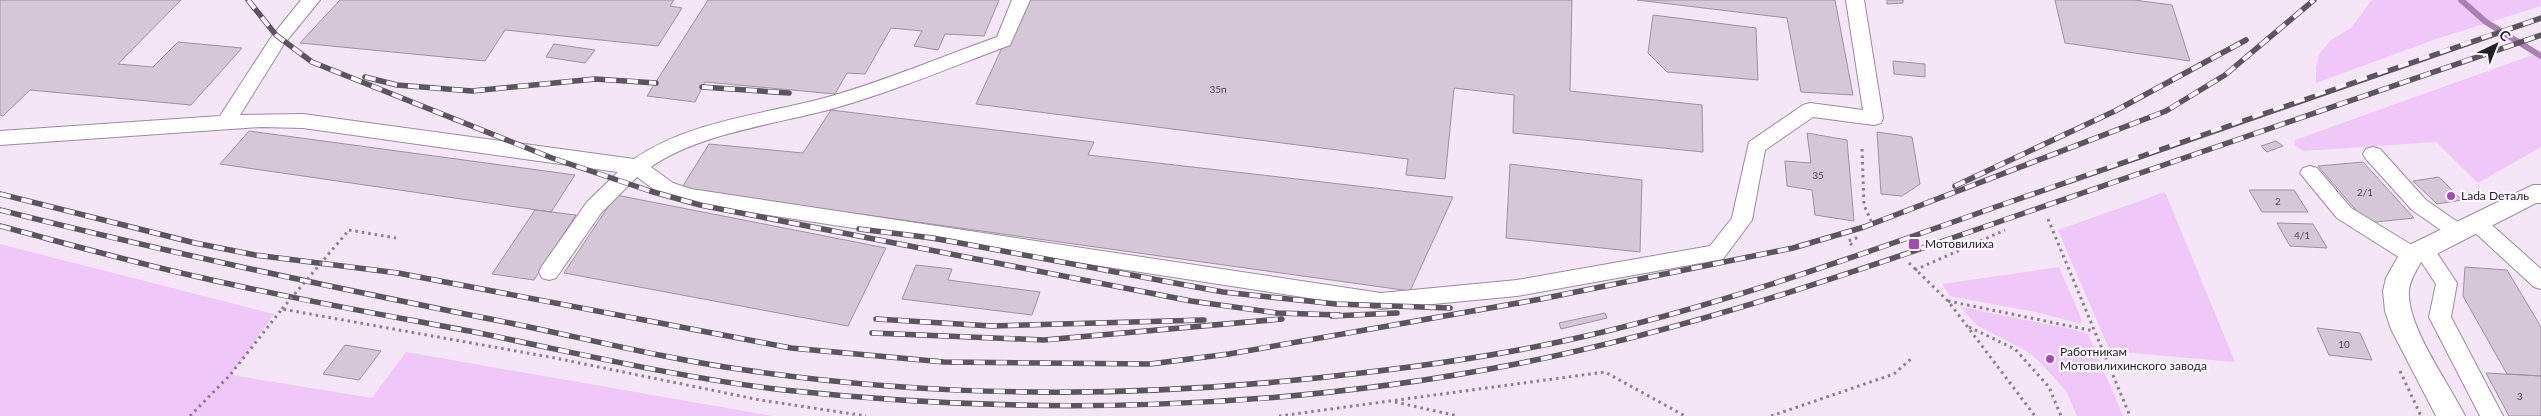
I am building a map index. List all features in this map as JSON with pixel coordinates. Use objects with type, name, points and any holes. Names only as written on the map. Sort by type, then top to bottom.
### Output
[{"type":"main road","points":[[2451,416],[2404,329],[2398,310],[2396,290],[2399,278],[2418,252],[2538,192]]},
{"type":"lane","points":[[225,122],[278,40],[311,0]]},
{"type":"lane","points":[[549,272],[593,207],[618,181],[677,143],[834,102],[1004,41],[1021,0]]},
{"type":"lane","points":[[0,138],[225,122],[303,121],[637,167],[666,188],[691,196],[1381,301],[1517,288],[1716,253],[1742,220],[1756,146],[1810,110],[1874,118],[1855,0]]},
{"type":"lane","points":[[2373,154],[2419,206],[2468,227],[2541,281]]},
{"type":"lane","points":[[2310,173],[2344,214],[2418,252],[2447,283],[2440,317],[2492,416]]},
{"type":"path","points":[[1862,149],[1864,205],[1871,221]]},
{"type":"path","points":[[2048,219],[2130,416]]},
{"type":"path","points":[[190,416],[230,375],[282,309],[349,230],[396,238]]},
{"type":"path","points":[[1915,270],[2005,230]]},
{"type":"path","points":[[1852,245],[1848,241],[1858,237]]},
{"type":"path","points":[[1909,263],[1948,301],[2035,416]]},
{"type":"path","points":[[1948,301],[2094,331]]},
{"type":"path","points":[[282,309],[555,358],[760,400],[866,416]]},
{"type":"path","points":[[1968,326],[2015,349],[2049,386],[2061,416]]},
{"type":"path","points":[[1771,416],[1894,374],[1913,357]]},
{"type":"path","points":[[1279,416],[1605,372],[1685,416]]},
{"type":"path","points":[[1391,401],[1458,416]]},
{"type":"shaded area","points":[[2372,0],[2541,0],[2541,6],[2436,39],[2316,83],[2316,67],[2320,53],[2331,40],[2351,28]]},
{"type":"shaded area","points":[[2541,52],[2541,147],[2478,183],[2436,142],[2304,151],[2294,145],[2295,140]]},
{"type":"shaded area","points":[[2165,192],[2235,362],[2110,351],[2058,230]]},
{"type":"shaded area","points":[[0,244],[274,314],[231,375],[372,398],[406,352],[772,416],[0,416]]},
{"type":"shaded area","points":[[2059,267],[2081,318],[2081,324],[2036,312],[1950,296],[1942,284]]},
{"type":"shaded area","points":[[1961,307],[2088,334],[2123,416],[2077,416],[2066,391],[2040,362],[2025,350],[1976,325]]},
{"type":"building","points":[[0,0],[181,0],[118,64],[153,67],[178,42],[242,48],[191,105],[30,90],[3,116],[0,115]]},
{"type":"building","points":[[340,0],[674,0],[670,6],[682,8],[658,46],[505,30],[485,61],[300,43]]},
{"type":"building","points":[[708,0],[999,0],[984,36],[945,34],[938,50],[914,46],[922,31],[891,28],[865,74],[847,73],[835,94],[705,82],[695,102],[647,96]]},
{"type":"building","points":[[1024,0],[1572,0],[1570,91],[1702,105],[1703,152],[1513,133],[1514,95],[1454,88],[1445,179],[1406,175],[1408,159],[976,104]]},
{"type":"building","points":[[1637,0],[1835,0],[1853,95],[1801,92],[1787,18]]},
{"type":"building","points":[[1887,0],[1903,0],[1903,3],[1887,4]]},
{"type":"building","points":[[2055,0],[2134,0],[2172,5],[2190,61],[2065,43]]},
{"type":"building","points":[[1653,15],[1756,28],[1758,80],[1667,72],[1648,53]]},
{"type":"building","points":[[554,44],[595,50],[585,63],[546,57]]},
{"type":"building","points":[[1893,61],[1925,64],[1925,77],[1894,74]]},
{"type":"building","points":[[831,110],[1094,142],[1088,155],[1453,197],[1410,291],[681,189],[709,144],[803,153]]},
{"type":"building","points":[[249,131],[575,175],[551,212],[220,164]]},
{"type":"building","points":[[1877,132],[1912,137],[1920,184],[1902,196],[1881,194]]},
{"type":"building","points":[[1807,133],[1847,140],[1854,221],[1815,215],[1812,190],[1787,186],[1785,161],[1811,163]]},
{"type":"building","points":[[2276,141],[2283,146],[2267,152],[2261,146]]},
{"type":"building","points":[[2363,162],[2414,218],[2367,223],[2318,166]]},
{"type":"building","points":[[1510,164],[1642,180],[1640,252],[1506,238]]},
{"type":"building","points":[[2439,177],[2462,200],[2437,204],[2413,181]]},
{"type":"building","points":[[2249,190],[2294,190],[2308,212],[2262,212]]},
{"type":"building","points":[[616,195],[886,248],[848,326],[564,273]]},
{"type":"building","points":[[535,210],[576,215],[534,280],[492,274]]},
{"type":"building","points":[[2277,223],[2313,224],[2327,248],[2290,246]]},
{"type":"building","points":[[916,265],[952,269],[948,280],[1040,292],[1032,315],[902,299]]},
{"type":"building","points":[[2465,267],[2507,270],[2541,327],[2541,376],[2507,374],[2463,296]]},
{"type":"building","points":[[1605,313],[1607,318],[1561,329],[1559,323]]},
{"type":"building","points":[[2317,328],[2360,333],[2372,360],[2329,355]]},
{"type":"building","points":[[345,345],[381,351],[359,380],[323,374]]},
{"type":"building","points":[[2486,373],[2541,376],[2541,416],[2509,416]]},
{"type":"waterway","points":[[2461,0],[2486,22],[2541,56]]},
{"type":"railway","points":[[248,0],[276,35],[312,62],[552,158],[650,191],[700,205],[1191,301],[1277,313],[1339,315]]},
{"type":"railway","points":[[0,194],[195,243],[255,255],[398,273],[791,348],[944,362],[1150,364],[1229,354],[1541,299],[1793,248],[1864,227],[2166,111],[2225,75],[2314,0]]},
{"type":"railway","points":[[0,210],[177,253],[296,279],[643,352],[745,370],[898,387],[976,391],[1130,391],[1207,387],[1361,373],[1465,359],[1568,340],[1679,312],[1735,296],[1844,260],[2274,109],[2541,18]]},
{"type":"railway","points":[[0,226],[237,286],[667,372],[745,385],[875,398],[967,404],[1059,406],[1243,400],[1335,392],[1426,380],[1516,364],[1579,351],[1703,318],[1886,261],[2541,35]]},
{"type":"railway","points":[[1955,186],[2115,111],[2246,40]]},
{"type":"railway","points":[[365,77],[397,85],[472,91],[595,79],[656,83]]},
{"type":"railway","points":[[702,87],[789,93]]},
{"type":"railway","points":[[859,229],[933,238],[1223,292],[1336,304],[1450,308]]},
{"type":"railway","points":[[1332,316],[1397,313]]},
{"type":"railway","points":[[876,319],[992,326],[1204,320]]},
{"type":"railway","points":[[872,333],[1044,340],[1282,319]]},
{"type":"place","name":"Lada Dеталь","points":[[2451,196]]},
{"type":"place","name":"Мотовилиха","points":[[1914,244]]},
{"type":"place","name":"Работникам Мотовилихинского завода","points":[[2050,359]]}]
